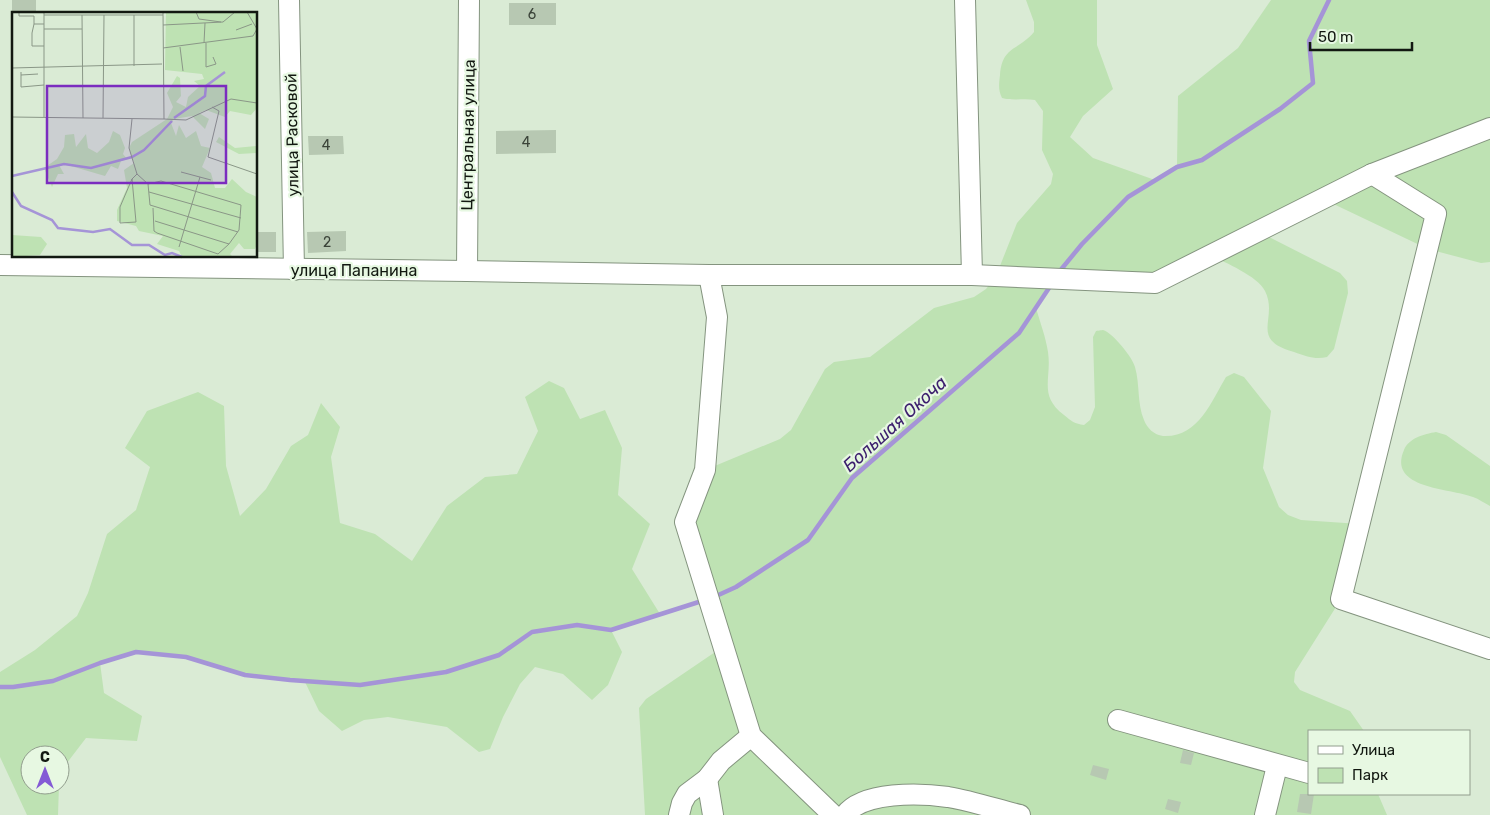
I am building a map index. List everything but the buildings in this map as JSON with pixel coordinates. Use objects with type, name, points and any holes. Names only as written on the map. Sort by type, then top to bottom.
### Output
[{"type":"street","name":"улица Расковой","points":[[289,0],[294,270]]},
{"type":"street","name":"Центральная улица","points":[[466,270],[469,0]]},
{"type":"street","points":[[965,0],[972,275]]},
{"type":"street","name":"улица Папанина","points":[[0,265],[294,270],[466,270],[709,275],[972,275],[1155,283],[1372,174],[1490,128]]},
{"type":"street","points":[[1372,174],[1436,214],[1341,599],[1490,649]]},
{"type":"street","points":[[709,275],[716,317],[704,470],[685,522],[751,736],[833,815]]},
{"type":"street","points":[[1118,720],[1277,766],[1308,773]]},
{"type":"street","points":[[679,815],[687,794],[707,779],[721,761],[751,736]]},
{"type":"street","points":[[1265,815],[1277,766]]},
{"type":"street","points":[[707,779],[713,815]]},
{"type":"street","points":[[844,815],[850,808],[875,798],[922,795],[949,797],[1020,815]]},
{"type":"green space","points":[[1026,0],[1097,0],[1097,45],[1113,89],[1083,116],[1070,137],[1093,158],[1155,180],[1177,166],[1178,96],[1238,48],[1271,0],[1490,0],[1490,262],[1481,263],[1428,249],[1323,199],[1259,232],[1340,273],[1347,281],[1348,293],[1334,349],[1327,357],[1314,358],[1307,356],[1280,347],[1272,341],[1268,334],[1268,301],[1261,285],[1249,275],[1211,255],[1155,283],[1054,279],[1036,308],[1048,352],[1048,386],[1051,401],[1071,421],[1084,425],[1090,420],[1095,407],[1093,337],[1096,331],[1103,330],[1107,332],[1122,346],[1131,358],[1137,374],[1140,407],[1144,420],[1151,431],[1163,436],[1175,435],[1186,431],[1194,425],[1209,407],[1226,377],[1234,373],[1244,377],[1271,411],[1263,468],[1279,507],[1288,515],[1301,520],[1360,524],[1341,599],[1295,672],[1294,682],[1300,690],[1350,711],[1363,730],[1308,730],[1308,795],[1378,795],[1387,815],[645,815],[639,708],[646,699],[724,646],[685,522],[705,470],[780,439],[791,430],[825,369],[834,362],[870,357],[934,308],[974,297],[986,289],[996,276],[1017,223],[1051,184],[1053,174],[1042,150],[1043,111],[1035,100],[1002,98],[999,90],[1001,66],[1004,59],[1007,54],[1034,32],[1034,22]]},
{"type":"green space","points":[[549,381],[564,388],[580,419],[605,410],[622,448],[618,495],[650,524],[632,569],[660,614],[611,630],[622,652],[608,685],[592,700],[563,674],[535,667],[520,684],[503,717],[490,749],[479,752],[447,727],[388,717],[364,720],[342,731],[319,711],[305,682],[245,675],[186,657],[136,652],[100,663],[104,693],[142,716],[137,741],[86,738],[70,759],[70,745],[20,745],[20,795],[59,795],[58,815],[27,815],[0,757],[0,672],[35,650],[77,616],[88,593],[107,534],[136,510],[150,467],[125,448],[147,411],[198,392],[224,406],[226,466],[240,516],[266,489],[291,446],[308,435],[321,403],[340,427],[331,457],[340,523],[375,534],[412,561],[447,506],[485,477],[517,474],[538,431],[525,397]]},
{"type":"green space","points":[[1436,432],[1446,435],[1490,466],[1490,506],[1473,497],[1424,485],[1412,480],[1404,473],[1401,463],[1404,450],[1409,442],[1417,437]]},
{"type":"waterway","name":"Большая Окоча","points":[[1059,272],[1082,244],[1128,197],[1177,167],[1202,160],[1280,109],[1313,83],[1309,41],[1329,0]]},
{"type":"waterway","name":"Большая Окоча","points":[[714,597],[736,587],[808,540],[852,478],[1019,333],[1051,285]]},
{"type":"waterway","name":"Большая Окоча","points":[[0,687],[53,681],[136,652],[186,657],[245,675],[360,685],[446,672],[499,655],[532,632],[577,625],[611,630],[705,600]]}]
